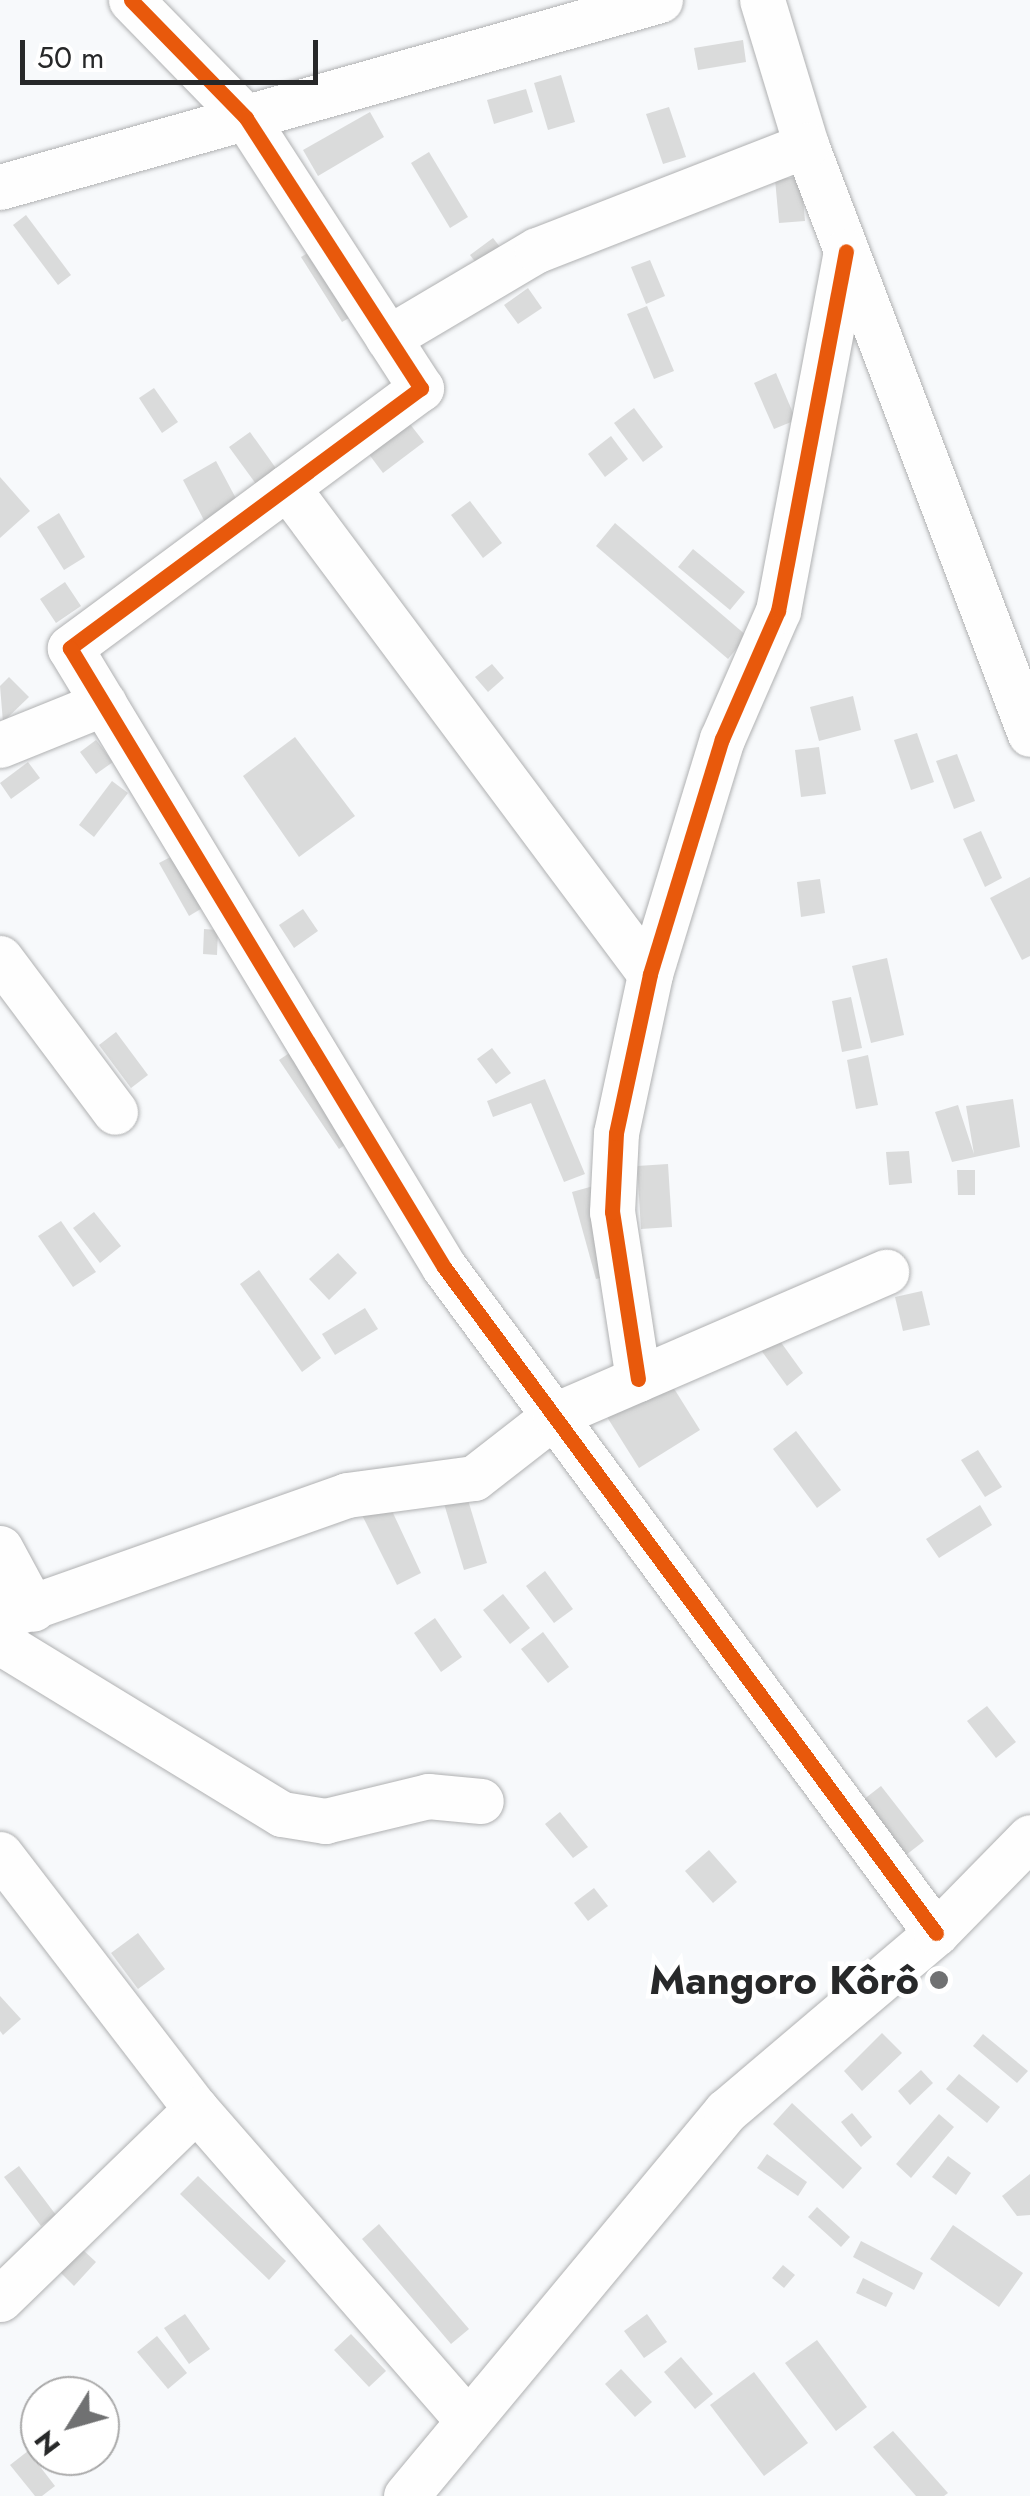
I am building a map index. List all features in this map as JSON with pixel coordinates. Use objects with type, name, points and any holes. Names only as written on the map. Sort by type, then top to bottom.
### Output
[{"type":"street","points":[[131,0],[246,118],[421,388],[70,648],[444,1267],[936,1933]]},
{"type":"street","points":[[0,188],[660,0]]},
{"type":"street","points":[[762,0],[806,145],[1030,734]]},
{"type":"street","points":[[388,338],[537,250],[806,145]]},
{"type":"street","points":[[638,1379],[612,1212],[616,1133],[650,974],[722,739],[778,611],[846,250]]},
{"type":"street","points":[[287,487],[650,974]]},
{"type":"street","points":[[0,745],[104,704]]},
{"type":"street","points":[[0,958],[114,1112]]},
{"type":"street","points":[[0,1548],[16,1613],[348,1495],[474,1478],[555,1414],[886,1272]]},
{"type":"street","points":[[0,1642],[282,1814],[325,1821],[428,1796],[481,1801]]},
{"type":"street","points":[[406,2496],[726,2111],[936,1933],[1030,1837]]},
{"type":"street","points":[[0,1854],[196,2110],[468,2421]]},
{"type":"street","points":[[0,2299],[196,2110]]},
{"type":"building","points":[[743,40],[746,62],[698,70],[694,48]]},
{"type":"building","points":[[561,75],[575,122],[548,130],[534,83]]},
{"type":"building","points":[[526,89],[533,112],[494,124],[487,100]]},
{"type":"building","points":[[669,107],[686,157],[663,164],[646,114]]},
{"type":"building","points":[[370,112],[384,137],[318,176],[303,150]]},
{"type":"building","points":[[429,152],[468,217],[450,228],[411,163]]},
{"type":"building","points":[[801,177],[805,221],[779,223],[775,179]]},
{"type":"building","points":[[26,215],[71,275],[58,285],[13,225]]},
{"type":"building","points":[[493,238],[507,256],[484,273],[470,255]]},
{"type":"building","points":[[316,248],[356,314],[342,322],[301,257]]},
{"type":"building","points":[[650,260],[665,296],[646,304],[631,267]]},
{"type":"building","points":[[528,288],[542,308],[518,324],[504,305]]},
{"type":"building","points":[[647,306],[674,371],[654,379],[627,314]]},
{"type":"building","points":[[776,373],[796,420],[774,429],[754,383]]},
{"type":"building","points":[[154,388],[178,422],[162,433],[139,398]]},
{"type":"building","points":[[634,408],[663,447],[643,462],[614,423]]},
{"type":"building","points":[[406,419],[424,442],[383,473],[365,449]]},
{"type":"building","points":[[250,432],[280,474],[259,488],[229,447]]},
{"type":"building","points":[[611,436],[628,459],[605,477],[588,454]]},
{"type":"building","points":[[216,461],[240,506],[206,524],[183,480]]},
{"type":"building","points":[[0,477],[30,511],[0,538]]},
{"type":"building","points":[[470,501],[502,543],[483,558],[451,515]]},
{"type":"building","points":[[59,513],[85,557],[64,570],[37,527]]},
{"type":"building","points":[[615,523],[747,636],[728,659],[596,546]]},
{"type":"building","points":[[693,549],[745,592],[730,610],[678,567]]},
{"type":"building","points":[[65,582],[81,606],[56,623],[40,599]]},
{"type":"building","points":[[492,664],[504,678],[488,692],[475,677]]},
{"type":"building","points":[[9,677],[29,697],[3,722],[0,686]]},
{"type":"building","points":[[853,696],[861,730],[819,741],[810,707]]},
{"type":"building","points":[[917,733],[934,782],[911,790],[894,740]]},
{"type":"building","points":[[295,737],[355,816],[299,857],[243,776]]},
{"type":"building","points":[[96,740],[113,762],[96,774],[80,752]]},
{"type":"building","points":[[819,747],[826,794],[801,797],[795,750]]},
{"type":"building","points":[[957,754],[975,801],[954,809],[936,761]]},
{"type":"building","points":[[28,762],[40,778],[11,799],[0,783]]},
{"type":"building","points":[[112,781],[128,793],[94,837],[79,825]]},
{"type":"building","points":[[981,831],[1002,878],[985,887],[963,839]]},
{"type":"building","points":[[180,852],[209,904],[189,916],[159,863]]},
{"type":"building","points":[[1030,877],[1030,956],[1022,960],[990,898]]},
{"type":"building","points":[[820,879],[825,913],[801,917],[797,882]]},
{"type":"building","points":[[303,909],[318,931],[294,948],[279,925]]},
{"type":"building","points":[[204,929],[218,930],[217,955],[203,954]]},
{"type":"building","points":[[887,958],[904,1035],[871,1043],[852,966]]},
{"type":"building","points":[[851,997],[862,1048],[842,1052],[832,1001]]},
{"type":"building","points":[[116,1032],[148,1075],[131,1088],[99,1045]]},
{"type":"building","points":[[298,1047],[358,1136],[339,1149],[279,1060]]},
{"type":"building","points":[[492,1048],[511,1073],[496,1084],[477,1059]]},
{"type":"building","points":[[868,1055],[878,1105],[856,1109],[847,1060]]},
{"type":"building","points":[[545,1079],[585,1174],[564,1182],[531,1103],[493,1117],[487,1101]]},
{"type":"building","points":[[1013,1099],[1020,1147],[952,1162],[935,1112],[958,1105],[974,1154],[966,1106]]},
{"type":"building","points":[[909,1151],[912,1183],[889,1185],[886,1152]]},
{"type":"building","points":[[668,1164],[672,1227],[641,1229],[637,1166]]},
{"type":"building","points":[[957,1170],[975,1170],[975,1195],[958,1195]]},
{"type":"building","points":[[597,1185],[621,1273],[596,1279],[572,1192]]},
{"type":"building","points":[[94,1212],[121,1246],[100,1263],[73,1228]]},
{"type":"building","points":[[61,1221],[96,1272],[73,1287],[38,1236]]},
{"type":"building","points":[[338,1253],[357,1273],[329,1300],[309,1279]]},
{"type":"building","points":[[259,1270],[321,1358],[302,1372],[240,1284]]},
{"type":"building","points":[[922,1291],[930,1325],[903,1331],[895,1297]]},
{"type":"building","points":[[365,1308],[378,1329],[335,1355],[322,1334]]},
{"type":"building","points":[[775,1334],[803,1373],[787,1386],[758,1346]]},
{"type":"building","points":[[668,1379],[700,1430],[639,1468],[607,1417]]},
{"type":"building","points":[[796,1431],[841,1490],[817,1508],[773,1449]]},
{"type":"building","points":[[978,1450],[1002,1487],[985,1497],[961,1460]]},
{"type":"building","points":[[465,1490],[487,1563],[464,1570],[442,1497]]},
{"type":"building","points":[[386,1498],[421,1573],[397,1585],[360,1511]]},
{"type":"building","points":[[980,1505],[992,1525],[939,1558],[926,1539]]},
{"type":"building","points":[[545,1571],[573,1609],[554,1623],[526,1586]]},
{"type":"building","points":[[503,1594],[530,1628],[510,1644],[483,1610]]},
{"type":"building","points":[[435,1618],[462,1657],[441,1672],[414,1633]]},
{"type":"building","points":[[543,1632],[569,1667],[548,1683],[521,1649]]},
{"type":"building","points":[[987,1706],[1016,1742],[996,1758],[967,1721]]},
{"type":"building","points":[[881,1786],[924,1841],[906,1855],[863,1800]]},
{"type":"building","points":[[560,1812],[588,1847],[573,1858],[545,1824]]},
{"type":"building","points":[[709,1850],[737,1882],[713,1903],[685,1871]]},
{"type":"building","points":[[594,1888],[608,1906],[588,1921],[574,1903]]},
{"type":"building","points":[[138,1933],[165,1969],[138,1989],[111,1953]]},
{"type":"building","points":[[0,1996],[21,2019],[3,2035],[0,2031]]},
{"type":"building","points":[[882,2033],[902,2053],[862,2091],[844,2071]]},
{"type":"building","points":[[983,2034],[1028,2071],[1017,2083],[973,2046]]},
{"type":"building","points":[[921,2070],[933,2083],[910,2105],[898,2091]]},
{"type":"building","points":[[959,2074],[1000,2107],[987,2123],[946,2089]]},
{"type":"building","points":[[792,2103],[862,2168],[843,2189],[773,2124]]},
{"type":"building","points":[[852,2113],[872,2137],[861,2147],[841,2122]]},
{"type":"building","points":[[939,2114],[954,2127],[911,2178],[896,2164]]},
{"type":"building","points":[[767,2154],[807,2182],[798,2196],[757,2168]]},
{"type":"building","points":[[948,2156],[971,2173],[956,2195],[932,2177]]},
{"type":"building","points":[[19,2166],[56,2215],[41,2226],[4,2177]]},
{"type":"building","points":[[1030,2174],[1030,2215],[1017,2216],[1002,2196]]},
{"type":"building","points":[[198,2176],[286,2261],[269,2280],[180,2194]]},
{"type":"building","points":[[817,2207],[850,2237],[841,2247],[808,2217]]},
{"type":"building","points":[[379,2224],[469,2329],[451,2344],[362,2239]]},
{"type":"building","points":[[953,2225],[1023,2273],[999,2307],[930,2259]]},
{"type":"building","points":[[861,2241],[923,2273],[914,2290],[853,2257]]},
{"type":"building","points":[[82,2249],[96,2262],[74,2286],[60,2272]]},
{"type":"building","points":[[783,2265],[795,2275],[784,2288],[772,2278]]},
{"type":"building","points":[[863,2278],[893,2293],[886,2307],[856,2293]]},
{"type":"building","points":[[185,2314],[210,2349],[189,2364],[164,2328]]},
{"type":"building","points":[[647,2314],[667,2342],[644,2358],[624,2331]]},
{"type":"building","points":[[351,2334],[386,2371],[369,2387],[334,2350]]},
{"type":"building","points":[[157,2336],[187,2373],[168,2389],[137,2352]]},
{"type":"building","points":[[817,2340],[867,2407],[836,2431],[785,2363]]},
{"type":"building","points":[[681,2357],[713,2394],[695,2409],[664,2372]]},
{"type":"building","points":[[621,2369],[652,2402],[635,2417],[605,2384]]},
{"type":"building","points":[[754,2372],[808,2443],[764,2476],[710,2405]]},
{"type":"building","points":[[893,2431],[948,2493],[916,2496],[873,2447]]},
{"type":"building","points":[[20,2457],[20,2476],[47,2476],[55,2486],[42,2496],[35,2496],[10,2465]]},
{"type":"cycle path","points":[[131,0],[246,118],[421,388],[70,648],[444,1267],[936,1933]]},
{"type":"cycle path","points":[[638,1379],[612,1212],[616,1133],[650,974],[722,739],[778,611],[846,251]]},
{"type":"place","name":"Mangoro Kôrô","points":[[939,1980]]}]
